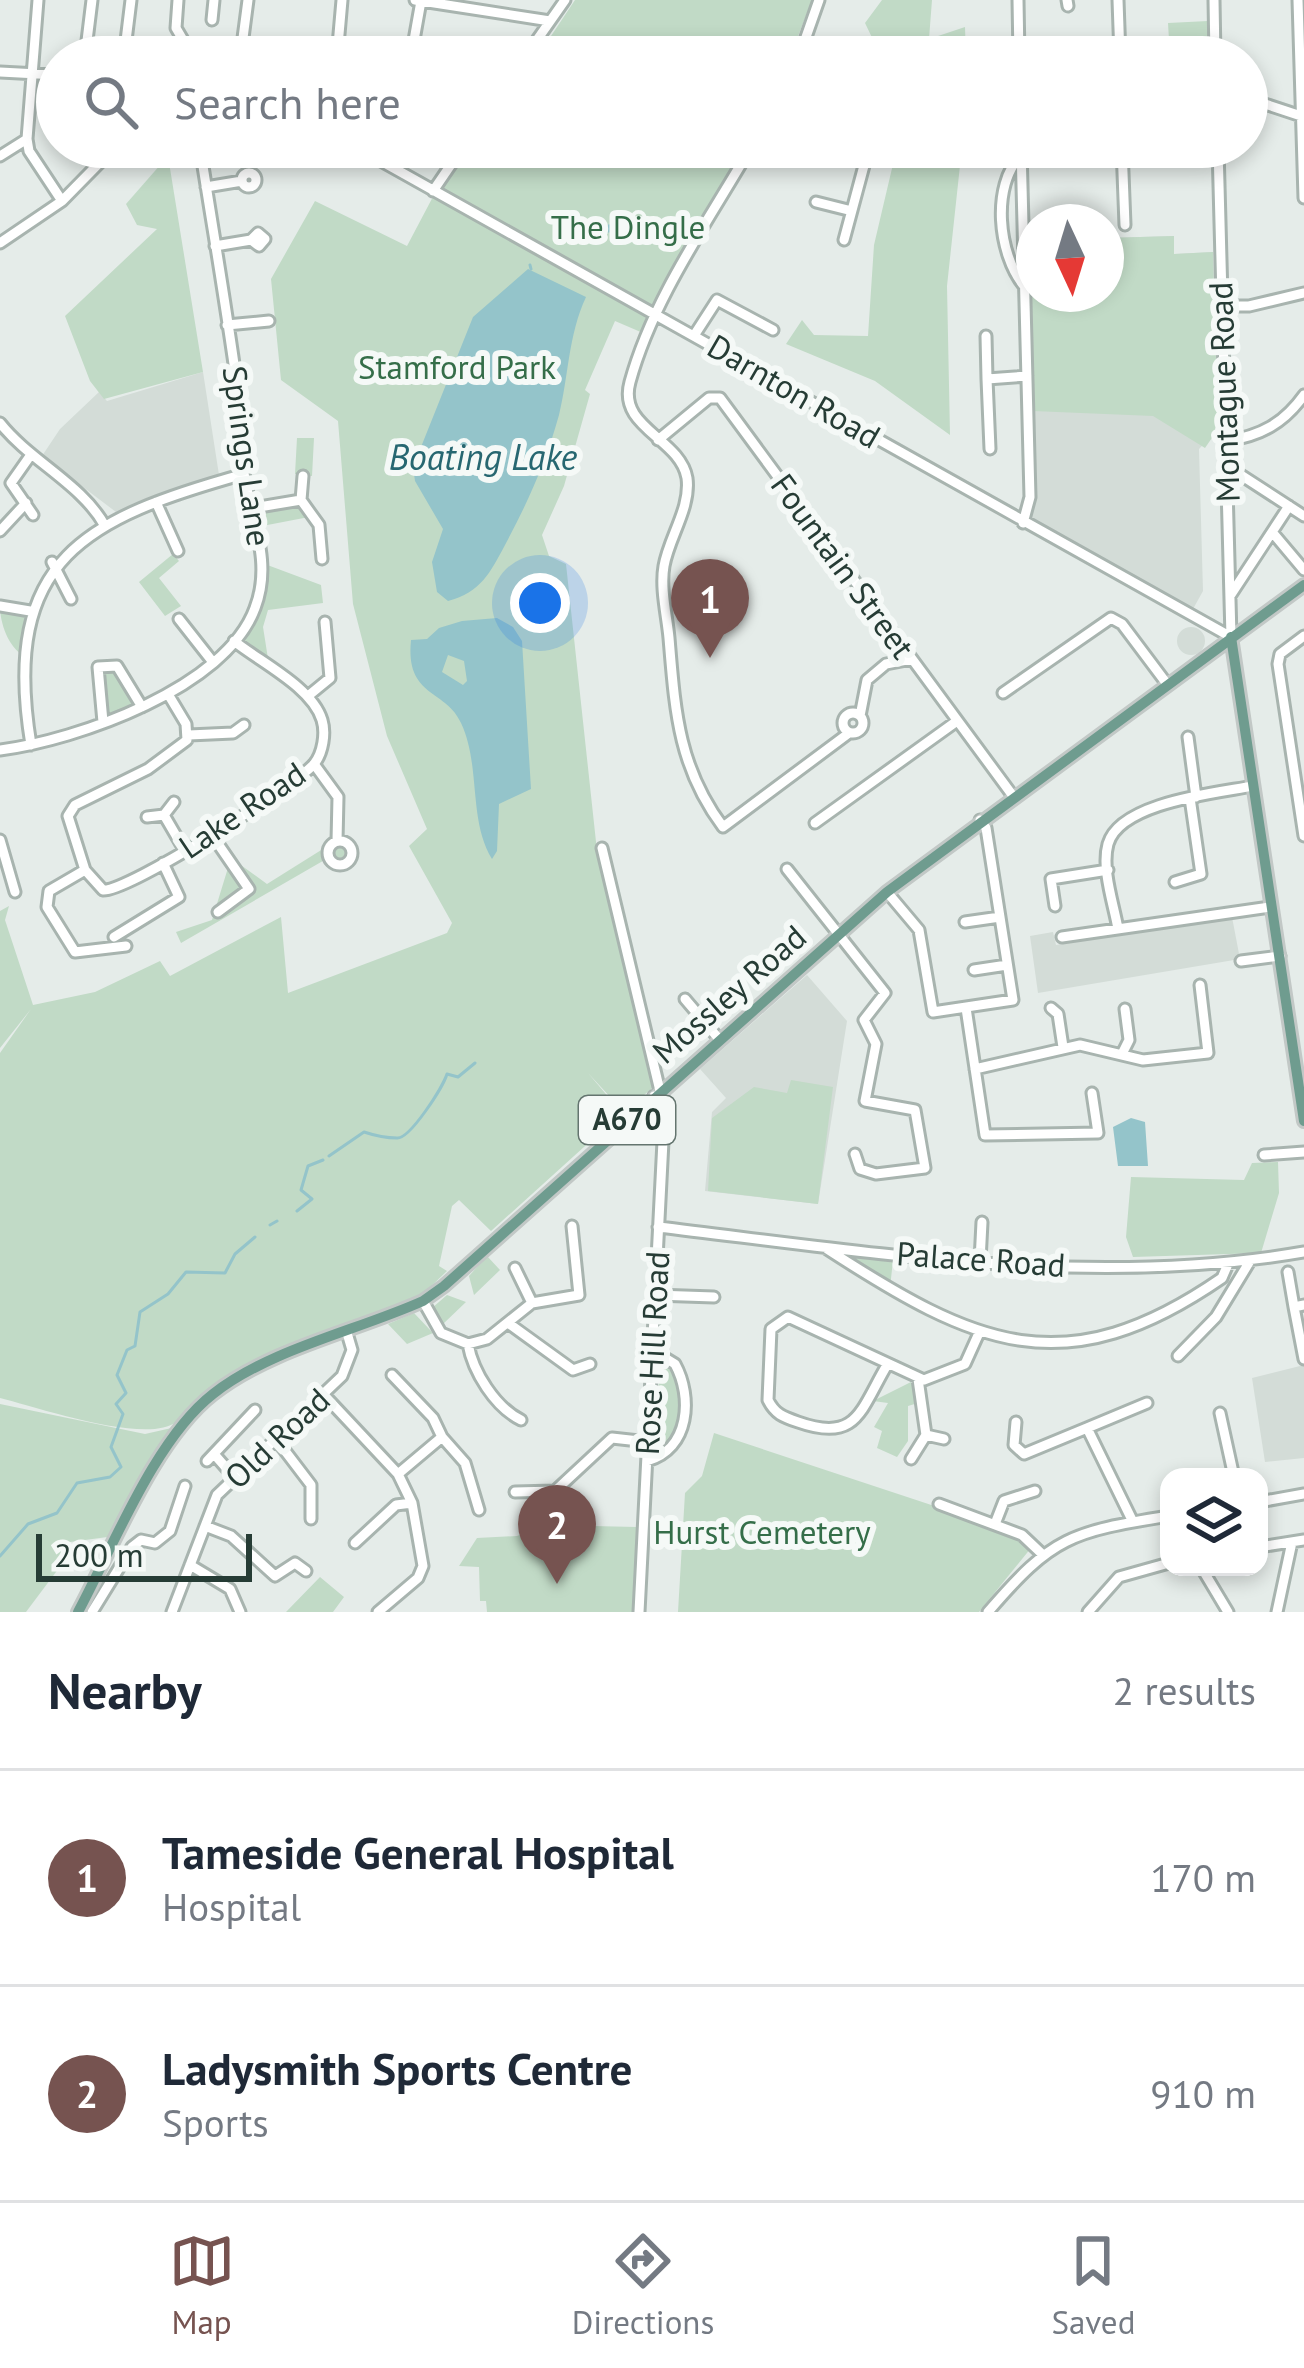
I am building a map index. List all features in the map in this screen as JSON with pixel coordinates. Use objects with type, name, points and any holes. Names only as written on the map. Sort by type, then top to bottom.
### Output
[{"type":"main road","name":"Mossley Road","points":[[79,1612],[101,1584],[163,1456],[212,1395],[270,1363],[423,1301],[887,892],[1231,637],[1303,590]]},
{"type":"main road","points":[[1231,637],[1304,1121]]},
{"type":"street","points":[[36,162],[27,140],[38,0]]},
{"type":"street","points":[[88,36],[92,0]]},
{"type":"street","points":[[127,36],[131,0]]},
{"type":"street","points":[[178,0],[176,28],[181,36]]},
{"type":"street","points":[[212,20],[214,0]]},
{"type":"street","points":[[243,36],[248,0]]},
{"type":"street","points":[[339,36],[342,0]]},
{"type":"street","points":[[414,36],[418,0],[550,21]]},
{"type":"street","points":[[540,36],[565,0]]},
{"type":"street","points":[[806,36],[819,0]]},
{"type":"street","points":[[1018,0],[1019,36]]},
{"type":"street","points":[[1118,0],[1119,36]]},
{"type":"street","points":[[1214,0],[1215,36]]},
{"type":"street","points":[[1298,0],[1304,198]]},
{"type":"street","points":[[0,72],[36,74]]},
{"type":"street","points":[[1268,105],[1303,116]]},
{"type":"street","points":[[0,156],[27,140]]},
{"type":"street","points":[[40,168],[62,201]]},
{"type":"street","points":[[0,243],[62,201],[94,168]]},
{"type":"street","name":"Springs Lane","points":[[0,750],[103,722],[168,694],[234,641],[254,611],[263,574],[244,474],[203,168]]},
{"type":"street","name":"Darnton Road","points":[[394,168],[1231,637]]},
{"type":"street","points":[[433,190],[448,168]]},
{"type":"street","points":[[739,168],[656,315],[627,399],[634,416],[677,456],[687,476],[686,499],[663,574],[675,724],[694,782],[723,827],[849,733],[843,726],[845,717],[860,716],[867,680],[910,650]]},
{"type":"street","points":[[844,240],[862,168]]},
{"type":"street","points":[[1008,168],[1003,214],[1008,266],[1016,276]]},
{"type":"street","points":[[1021,168],[1022,204]]},
{"type":"street","points":[[1123,168],[1125,225]]},
{"type":"street","name":"Montague Road","points":[[1218,168],[1231,637]]},
{"type":"street","points":[[206,187],[242,181]]},
{"type":"street","points":[[816,202],[848,210]]},
{"type":"street","points":[[215,246],[251,240]]},
{"type":"street","points":[[1222,306],[1249,306],[1304,293]]},
{"type":"street","points":[[694,334],[716,300],[772,330]]},
{"type":"street","points":[[1023,523],[1030,497],[1025,312]]},
{"type":"street","points":[[227,326],[269,321]]},
{"type":"street","points":[[986,336],[990,449]]},
{"type":"street","points":[[987,379],[1027,376]]},
{"type":"street","points":[[1226,441],[1249,438],[1287,419],[1304,395]]},
{"type":"street","name":"Fountain Street","points":[[658,440],[710,398],[720,398],[910,650],[1013,796]]},
{"type":"street","points":[[0,423],[30,456],[92,506],[105,526]]},
{"type":"street","points":[[30,456],[11,477],[34,514]]},
{"type":"street","points":[[1227,466],[1304,516]]},
{"type":"street","points":[[31,745],[21,690],[30,611],[35,586],[52,562],[105,526],[156,502],[244,474]]},
{"type":"street","points":[[303,476],[302,500],[319,525],[322,559]]},
{"type":"street","points":[[253,508],[302,500]]},
{"type":"street","points":[[0,531],[26,502]]},
{"type":"street","points":[[156,502],[178,551]]},
{"type":"street","points":[[1230,596],[1289,506]]},
{"type":"street","points":[[1273,532],[1304,570]]},
{"type":"street","points":[[52,562],[71,598]]},
{"type":"street","points":[[0,606],[30,611]]},
{"type":"street","points":[[1004,693],[1111,618],[1122,624],[1167,684]]},
{"type":"street","points":[[179,619],[212,661]]},
{"type":"street","points":[[234,641],[308,696],[330,678],[325,622]]},
{"type":"street","points":[[1304,636],[1280,654],[1278,664],[1304,836]]},
{"type":"street","points":[[103,722],[98,668],[117,666],[142,707]]},
{"type":"street","points":[[168,694],[189,735]]},
{"type":"street","name":"Lake Road","points":[[88,874],[103,890],[114,891],[212,835],[314,764],[323,726],[308,696]]},
{"type":"street","points":[[815,823],[957,721]]},
{"type":"street","points":[[189,735],[232,733],[244,725]]},
{"type":"street","points":[[126,946],[75,952],[47,907],[52,889],[88,874],[68,821],[75,805],[148,769],[182,746],[189,735]]},
{"type":"street","points":[[1175,881],[1201,874],[1188,736]]},
{"type":"street","points":[[1290,748],[1304,745]]},
{"type":"street","points":[[314,764],[338,797],[337,841]]},
{"type":"street","points":[[1118,929],[1108,870],[1113,835],[1162,802],[1253,786]]},
{"type":"street","points":[[147,818],[164,815],[174,802]]},
{"type":"street","points":[[164,815],[184,851]]},
{"type":"street","points":[[887,892],[920,929],[933,1012],[1013,1000],[980,820]]},
{"type":"street","points":[[212,835],[249,890]]},
{"type":"street","points":[[0,840],[3,866],[15,892]]},
{"type":"street","name":"Rose Hill Road","points":[[602,848],[663,1141],[639,1612]]},
{"type":"street","points":[[109,949],[110,936],[179,897],[163,863]]},
{"type":"street","points":[[1049,863],[1055,906]]},
{"type":"street","points":[[787,869],[836,937],[885,993],[864,1020],[876,1044],[866,1105],[915,1110],[925,1168],[876,1174],[860,1169],[855,1154]]},
{"type":"street","points":[[1051,879],[1108,870]]},
{"type":"street","points":[[218,912],[262,883]]},
{"type":"street","points":[[1062,937],[1270,907]]},
{"type":"street","points":[[965,922],[1000,917]]},
{"type":"street","points":[[134,926],[140,936]]},
{"type":"street","points":[[1241,961],[1280,956]]},
{"type":"street","points":[[974,970],[1007,965]]},
{"type":"street","points":[[975,1069],[1080,1045],[1156,1060],[1208,1053],[1200,985]]},
{"type":"street","points":[[685,999],[719,1039]]},
{"type":"street","points":[[966,1008],[979,1136],[1098,1133],[1092,1093]]},
{"type":"street","points":[[1052,1008],[1058,1014],[1063,1047]]},
{"type":"street","points":[[1121,1054],[1129,1040],[1125,1010]]},
{"type":"street","points":[[1264,1155],[1304,1152]]},
{"type":"street","points":[[980,1261],[982,1222]]},
{"type":"street","points":[[423,1301],[441,1334],[468,1344],[487,1340],[532,1303],[579,1295],[572,1226]]},
{"type":"street","name":"Palace Road","points":[[658,1227],[980,1261],[1128,1267],[1228,1264],[1304,1252]]},
{"type":"street","points":[[824,1247],[909,1304],[979,1333],[1074,1342],[1133,1331],[1222,1278],[1228,1264]]},
{"type":"street","points":[[1178,1356],[1216,1317],[1250,1262]]},
{"type":"street","points":[[515,1268],[532,1303]]},
{"type":"street","points":[[1288,1272],[1299,1306],[1304,1359]]},
{"type":"street","points":[[655,1294],[714,1297]]},
{"type":"street","points":[[887,1365],[854,1421],[841,1431],[823,1431],[781,1416],[768,1400],[772,1329],[788,1317],[918,1379],[939,1378],[965,1364],[979,1333]]},
{"type":"street","points":[[508,1323],[573,1370],[590,1364]]},
{"type":"street","name":"Old Road","points":[[172,1612],[217,1495],[324,1395],[350,1364],[347,1333]]},
{"type":"street","points":[[468,1344],[473,1371],[506,1413],[521,1420]]},
{"type":"street","points":[[647,1461],[671,1447],[688,1404],[674,1364],[652,1350]]},
{"type":"street","points":[[392,1375],[433,1418],[442,1437],[465,1463],[479,1510]]},
{"type":"street","points":[[911,1459],[926,1435],[918,1379]]},
{"type":"street","points":[[324,1395],[398,1474],[412,1503],[423,1566],[418,1577],[378,1612]]},
{"type":"street","points":[[1016,1422],[1014,1445],[1024,1454],[1148,1403]]},
{"type":"street","points":[[235,1478],[211,1458],[255,1410]]},
{"type":"street","points":[[1220,1413],[1232,1468]]},
{"type":"street","points":[[1087,1428],[1133,1522]]},
{"type":"street","points":[[926,1435],[944,1438]]},
{"type":"street","points":[[398,1474],[442,1437]]},
{"type":"street","points":[[515,1492],[555,1491],[612,1438],[648,1442]]},
{"type":"street","points":[[275,1439],[311,1485],[311,1519]]},
{"type":"street","points":[[92,1612],[101,1584],[132,1546],[165,1538],[185,1486]]},
{"type":"street","points":[[1268,1500],[1304,1494]]},
{"type":"street","points":[[995,1524],[1004,1502],[1032,1495]]},
{"type":"street","points":[[355,1543],[396,1505],[412,1503]]},
{"type":"street","points":[[938,1504],[1022,1535],[1041,1553]]},
{"type":"street","points":[[989,1611],[1041,1553],[1073,1535],[1160,1518]]},
{"type":"street","points":[[205,1526],[231,1536],[275,1576],[295,1563],[306,1571]]},
{"type":"street","points":[[1268,1546],[1298,1541],[1277,1612]]},
{"type":"street","points":[[190,1565],[230,1589],[240,1612]]},
{"type":"street","points":[[1107,1612],[1092,1607],[1119,1577],[1160,1566]]},
{"type":"street","points":[[1206,1576],[1228,1612]]},
{"type":"shaded area","points":[[1174,236],[1174,254],[1213,252],[1218,429],[1199,449],[1203,591],[1193,609],[1032,519],[1029,312],[1124,312],[1124,237]]},
{"type":"shaded area","points":[[203,372],[219,475],[116,512],[42,456],[60,429],[99,392],[107,401]]},
{"type":"shaded area","points":[[1191,627],[1201,631],[1205,641],[1201,651],[1191,655],[1181,651],[1177,641],[1181,631]]},
{"type":"shaded area","points":[[1232,917],[1240,959],[1038,993],[1030,936],[1053,932],[1056,945]]},
{"type":"shaded area","points":[[807,975],[847,1021],[818,1204],[705,1191],[712,1112],[726,1098],[700,1069]]},
{"type":"shaded area","points":[[1304,1365],[1304,1458],[1265,1462],[1252,1378]]},
{"type":"green space","points":[[575,0],[812,0],[798,36],[551,36]]},
{"type":"green space","points":[[882,0],[932,0],[929,36],[871,36],[865,23]]},
{"type":"green space","points":[[1208,21],[1209,36],[1169,36],[1168,23]]},
{"type":"green space","points":[[965,27],[965,36],[938,36]]},
{"type":"green space","points":[[158,168],[170,168],[203,372],[104,399],[90,381],[65,316],[157,229],[137,225],[126,204]]},
{"type":"green space","points":[[455,168],[733,168],[650,310],[643,333],[615,321],[585,390],[590,394],[564,486],[542,535],[549,556],[566,564],[597,851],[657,1084],[624,1112],[588,1073],[622,1113],[608,1126],[589,1095],[585,1097],[593,1109],[582,1123],[595,1137],[491,1231],[459,1200],[452,1206],[439,1266],[447,1271],[423,1294],[233,1373],[176,1422],[162,1428],[117,1427],[0,1398],[0,1053],[31,1009],[0,1048],[0,911],[9,906],[5,920],[33,1005],[95,992],[160,961],[170,976],[281,917],[288,993],[447,933],[452,923],[409,846],[427,829],[387,736],[353,604],[338,421],[281,380],[271,279],[315,201],[407,246],[436,191]]},
{"type":"green space","points":[[892,168],[960,168],[947,286],[950,435],[875,381],[786,344],[802,320],[814,335],[868,336],[874,245]]},
{"type":"green space","points":[[1174,236],[1174,254],[1213,252],[1218,429],[1205,448],[1153,416],[1033,411],[1030,312],[1124,312],[1124,237]]},
{"type":"green space","points":[[297,438],[314,438],[312,476],[295,474]]},
{"type":"green space","points":[[294,499],[309,517],[257,527],[253,508],[294,506]]},
{"type":"green space","points":[[173,554],[179,561],[159,578],[181,606],[165,616],[139,582]]},
{"type":"green space","points":[[262,563],[321,585],[323,603],[268,610],[263,627],[269,665],[234,641],[254,611]]},
{"type":"green space","points":[[0,606],[30,611],[24,656],[6,634]]},
{"type":"green space","points":[[111,663],[142,707],[103,722],[98,667]]},
{"type":"green space","points":[[334,842],[350,847],[351,858],[344,864],[328,858],[181,943],[176,932],[212,920],[231,858],[267,884]]},
{"type":"green space","points":[[791,1080],[833,1087],[818,1204],[708,1191],[712,1118],[754,1087],[787,1093]]},
{"type":"green space","points":[[1278,1162],[1279,1193],[1261,1253],[1133,1257],[1126,1237],[1131,1177],[1244,1180],[1252,1163]]},
{"type":"green space","points":[[487,1256],[500,1270],[474,1295],[469,1276]]},
{"type":"green space","points":[[848,1258],[893,1260],[890,1288]]},
{"type":"green space","points":[[447,1295],[466,1302],[442,1325],[432,1308]]},
{"type":"green space","points":[[414,1313],[433,1333],[407,1344],[388,1324]]},
{"type":"green space","points":[[664,1359],[679,1381],[682,1408],[675,1434],[658,1453],[659,1361]]},
{"type":"green space","points":[[911,1382],[918,1403],[908,1406],[908,1441],[897,1457],[877,1448],[882,1431],[874,1427],[888,1403],[873,1401]]},
{"type":"green space","points":[[0,1404],[145,1434],[176,1427],[115,1536],[70,1542],[62,1549],[65,1560],[26,1612],[0,1612]]},
{"type":"green space","name":"Hurst Cemetery","points":[[714,1433],[1016,1533],[1031,1548],[979,1612],[678,1612],[685,1493],[702,1476]]},
{"type":"green space","points":[[548,1525],[637,1527],[633,1612],[487,1612],[486,1601],[480,1601],[479,1567],[459,1566],[477,1538],[517,1536]]},
{"type":"green space","points":[[320,1577],[344,1597],[333,1612],[286,1612]]},
{"type":"water","name":"Boating Lake","points":[[528,269],[586,297],[572,341],[559,415],[536,482],[494,564],[477,587],[448,601],[437,592],[432,562],[443,529],[415,481],[413,467],[473,317]]},
{"type":"water","points":[[497,618],[513,627],[522,641],[531,789],[499,804],[497,851],[492,859],[480,827],[471,756],[461,723],[420,683],[411,659],[411,640],[427,639],[439,628]],"holes":[[[448,655],[464,661],[467,681],[463,685],[442,672]]]},
{"type":"water","points":[[1131,1118],[1145,1122],[1148,1166],[1118,1166],[1113,1127]]},
{"type":"waterway","points":[[567,231],[617,228]]},
{"type":"waterway","points":[[530,265],[531,269]]},
{"type":"waterway","points":[[329,1156],[364,1132],[403,1136],[447,1074],[458,1077],[475,1063]]},
{"type":"waterway","points":[[297,1211],[312,1199],[301,1190],[308,1166],[323,1160]]},
{"type":"waterway","points":[[270,1225],[277,1221]]},
{"type":"waterway","points":[[0,1556],[28,1524],[57,1513],[77,1483],[110,1477],[121,1467],[111,1447],[123,1414],[116,1404],[126,1393],[117,1375],[127,1350],[135,1346],[140,1312],[168,1294],[186,1272],[225,1273],[235,1254],[255,1237]]},
{"type":"place","name":"Tameside General Hospital","points":[[710,658]]},
{"type":"place","name":"Ladysmith Sports Centre","points":[[557,1584]]},
{"type":"park label","name":"The Dingle","points":[[628,227]]},
{"type":"park label","name":"Stamford Park","points":[[457,367]]}]
